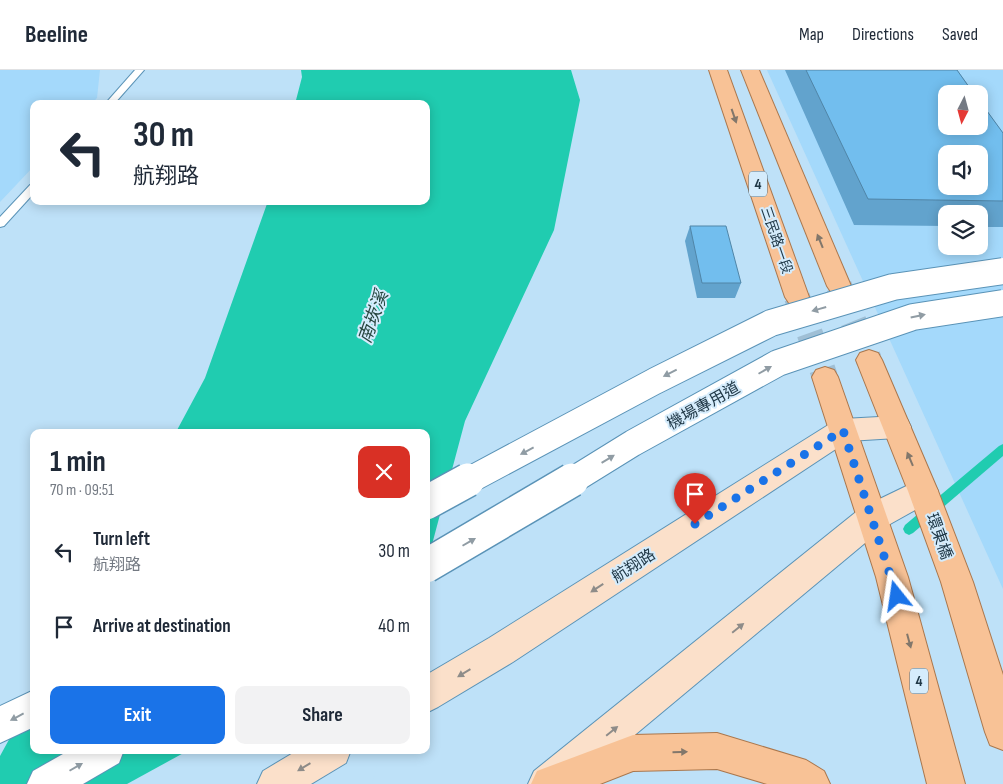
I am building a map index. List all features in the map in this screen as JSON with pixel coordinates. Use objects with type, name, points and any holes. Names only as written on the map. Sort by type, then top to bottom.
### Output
[{"type":"main road","name":"三民路一段","points":[[718,70],[797,297]]},
{"type":"main road","name":"4","points":[[750,70],[839,286]]},
{"type":"main road","points":[[869,360],[923,491]]},
{"type":"main road","name":"4","points":[[825,377],[892,577],[946,784]]},
{"type":"main road","name":"環東橋","points":[[923,491],[957,582],[1003,732]]},
{"type":"main road","points":[[549,784],[633,753],[716,751],[793,773],[811,784]]},
{"type":"street","points":[[430,501],[655,381],[770,323],[893,287],[1003,271]]},
{"type":"street","name":"機場專用道","points":[[430,564],[633,444],[778,363],[913,317],[1003,303]]},
{"type":"street","name":"航翔路","points":[[430,693],[501,650],[843,430],[897,427]]},
{"type":"street","points":[[549,784],[872,518],[923,491]]},
{"type":"street","points":[[957,582],[1003,691]]},
{"type":"street","points":[[0,725],[30,710]]},
{"type":"street","points":[[46,784],[99,754]]},
{"type":"street","points":[[276,784],[326,754]]},
{"type":"lane","points":[[113,100],[140,70]]},
{"type":"lane","points":[[0,224],[30,191]]},
{"type":"shaded area","points":[[0,70],[100,70],[97,98],[95,100],[30,100],[30,170],[0,202]]},
{"type":"shaded area","points":[[767,70],[1003,70],[1003,589]]},
{"type":"water","name":"南崁溪","points":[[301,70],[571,70],[580,100],[554,230],[465,421],[430,552],[430,429],[178,429],[205,378],[267,205],[430,205],[430,100],[296,100],[302,77]]},
{"type":"water","points":[[30,701],[30,754],[377,754],[369,784],[0,784],[0,756]]},
{"type":"pier","points":[[182,754],[380,754],[372,784],[127,784]]},
{"type":"building","points":[[806,70],[957,70],[968,85],[938,85],[938,135],[988,135],[988,112],[1003,133],[1003,201],[868,199]]},
{"type":"building","points":[[690,226],[726,226],[741,283],[702,283]]},
{"type":"waterway","points":[[909,529],[1003,449]]},
{"type":"tunnel","points":[[839,286],[869,360]]},
{"type":"tunnel","points":[[797,297],[825,377]]},
{"type":"route","points":[[695,524],[843,430],[897,596]]}]
